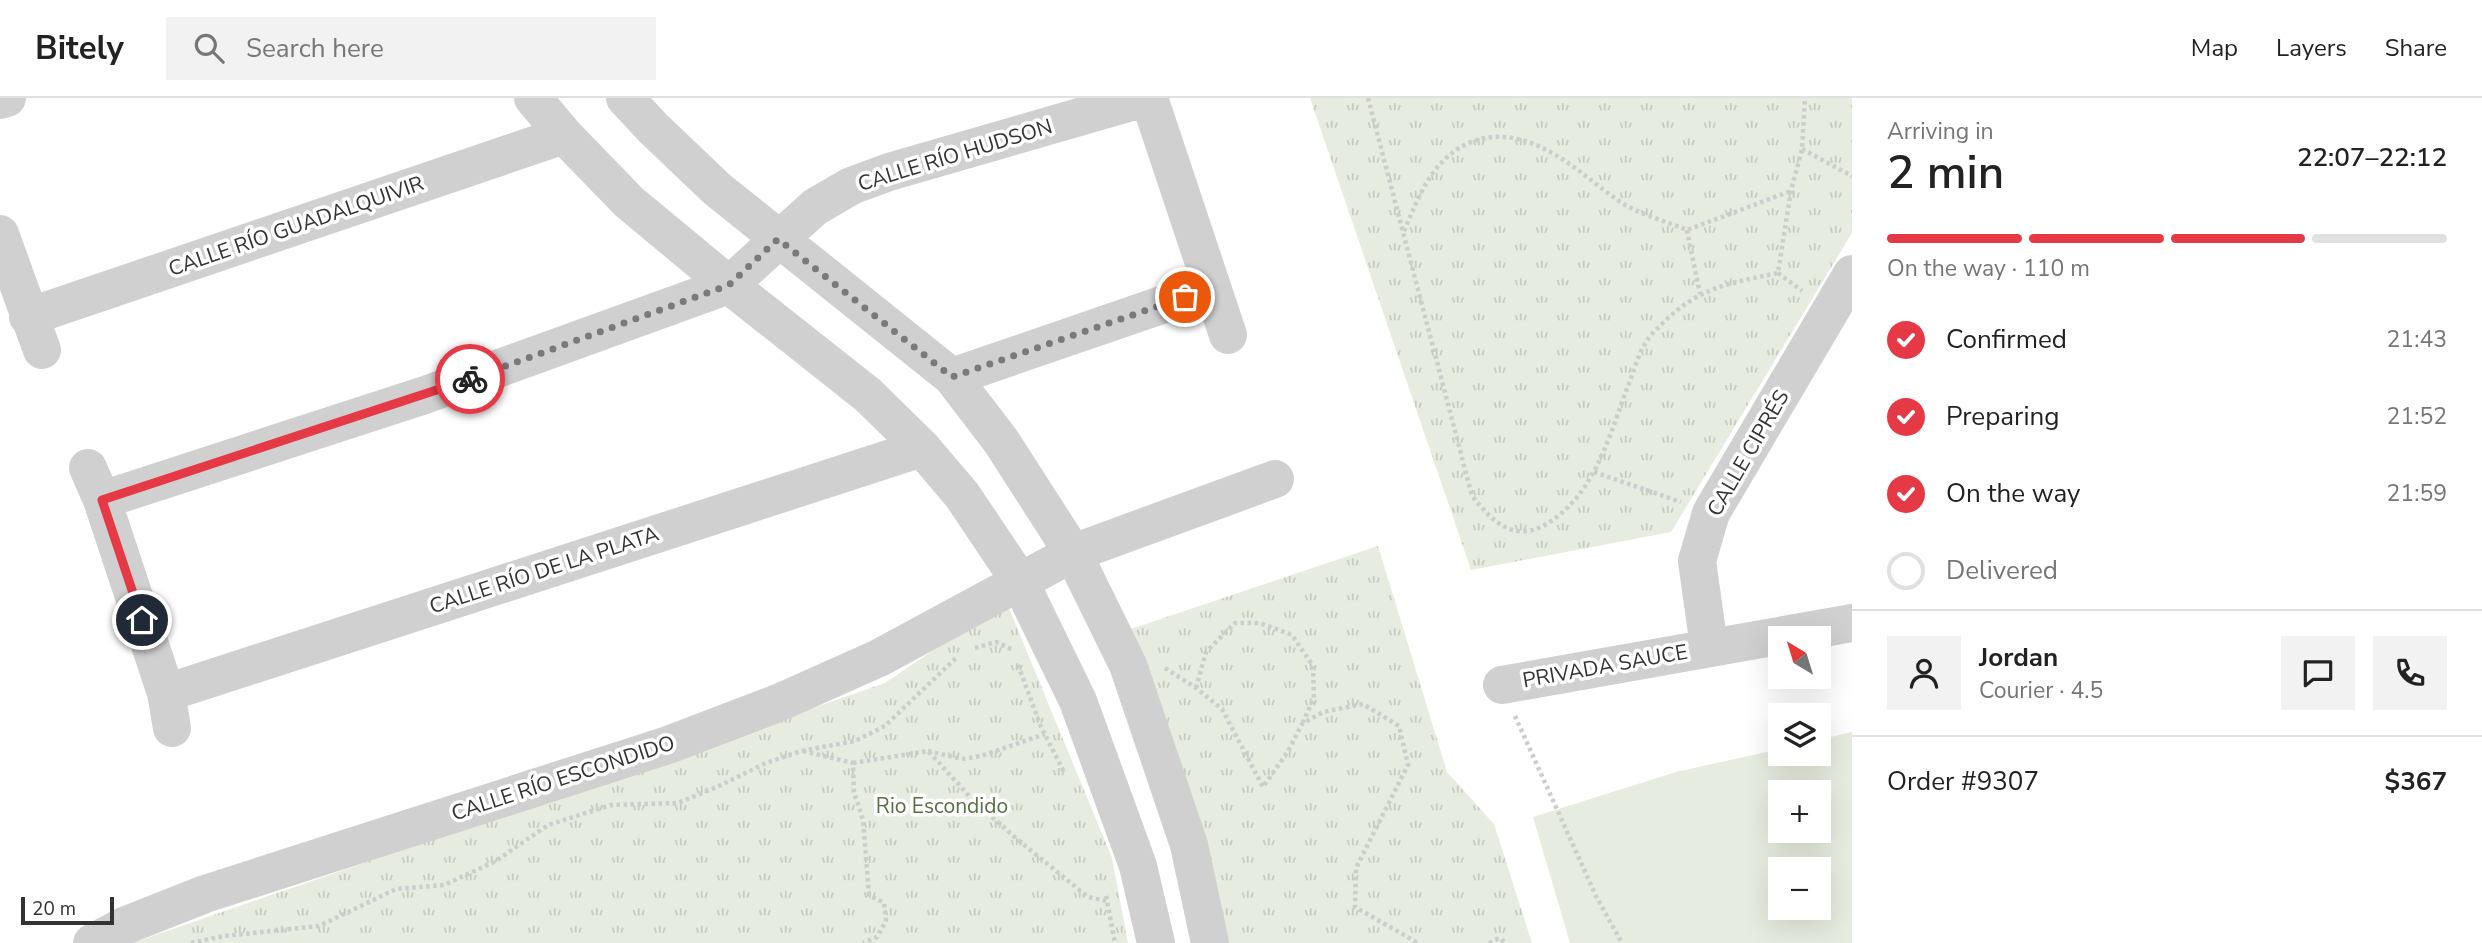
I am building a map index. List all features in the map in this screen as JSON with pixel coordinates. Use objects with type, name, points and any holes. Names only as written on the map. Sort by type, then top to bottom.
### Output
[{"type":"street","points":[[0,100],[7,98]]},
{"type":"street","points":[[533,98],[564,135],[629,202],[868,395],[922,448],[962,495],[1019,580],[1078,701],[1138,866],[1156,943]]},
{"type":"street","points":[[625,98],[716,189],[952,377],[1001,441],[1073,553],[1128,665],[1189,845],[1210,943]]},
{"type":"street","points":[[1147,98],[1228,335]]},
{"type":"street","name":"CALLE RÍO HUDSON","points":[[729,285],[815,206],[864,181],[1147,98]]},
{"type":"street","name":"CALLE RÍO GUADALQUIVIR","points":[[0,234],[35,333],[564,135]]},
{"type":"street","name":"CALLE CIPRÉS","points":[[1709,647],[1697,561],[1712,513],[1852,274]]},
{"type":"street","name":"CALLE RÍO DE LA PLATA","points":[[729,285],[425,395],[95,484],[169,710],[922,448]]},
{"type":"street","points":[[952,377],[1211,288]]},
{"type":"street","name":"CALLE RÍO ESCONDIDO","points":[[92,943],[124,926],[205,894],[668,745],[778,703],[879,658],[1073,553],[1275,479]]},
{"type":"street","name":"PRIVADA SAUCE","points":[[1502,685],[1852,623]]},
{"type":"path","points":[[1368,98],[1472,496],[1487,515],[1504,527],[1524,532],[1542,527],[1558,517],[1573,503],[1594,472],[1648,339],[1674,313],[1700,294],[1729,283],[1778,273],[1791,191],[1802,149],[1805,98]]},
{"type":"path","points":[[1404,232],[1423,189],[1442,164],[1460,147],[1484,136],[1511,136],[1550,151],[1625,205],[1687,230],[1791,191]]},
{"type":"path","points":[[1802,149],[1852,176]]},
{"type":"path","points":[[1687,230],[1700,294]]},
{"type":"path","points":[[1594,472],[1712,513]]},
{"type":"path","points":[[1128,665],[1162,666],[1222,709],[1263,788],[1287,753],[1314,698],[1313,666],[1292,635],[1260,622],[1235,623],[1206,652],[1196,688]]},
{"type":"path","points":[[191,943],[224,936],[319,926],[396,889],[444,885],[496,861],[548,825],[611,805],[678,803],[766,763],[801,751],[855,741],[885,726],[926,690],[964,651],[996,642],[1013,649],[1045,734],[1065,775]]},
{"type":"path","points":[[1502,685],[1596,897],[1622,943]]},
{"type":"path","points":[[1302,724],[1323,712],[1363,704],[1399,726],[1408,765],[1356,868],[1355,907],[1418,943]]},
{"type":"path","points":[[801,751],[853,763],[928,751],[961,760],[1045,734]]},
{"type":"path","points":[[928,751],[971,797],[1018,841],[1088,897],[1107,901]]},
{"type":"path","points":[[853,763],[854,792],[863,820],[869,895],[884,903],[886,921],[877,937],[863,943]]},
{"type":"path","points":[[1105,889],[1115,943]]},
{"type":"path","points":[[1489,943],[1499,938],[1506,943]]},
{"type":"green space","points":[[1310,98],[1852,98],[1852,233],[1671,532],[1471,570]]},
{"type":"green space","points":[[1378,546],[1447,772],[1494,824],[1532,943],[1205,943],[1116,634]]},
{"type":"green space","name":"Rio Escondido","points":[[1006,601],[1112,858],[1128,943],[132,943],[885,683]]},
{"type":"green space","points":[[1852,732],[1852,943],[1570,943],[1533,817],[1676,772],[1768,752],[1768,766],[1831,766],[1831,737]]},
{"type":"way so far","points":[[470,379],[729,285],[778,239],[952,377],[1185,297]]},
{"type":"route","points":[[142,620],[102,500],[470,379]]}]
